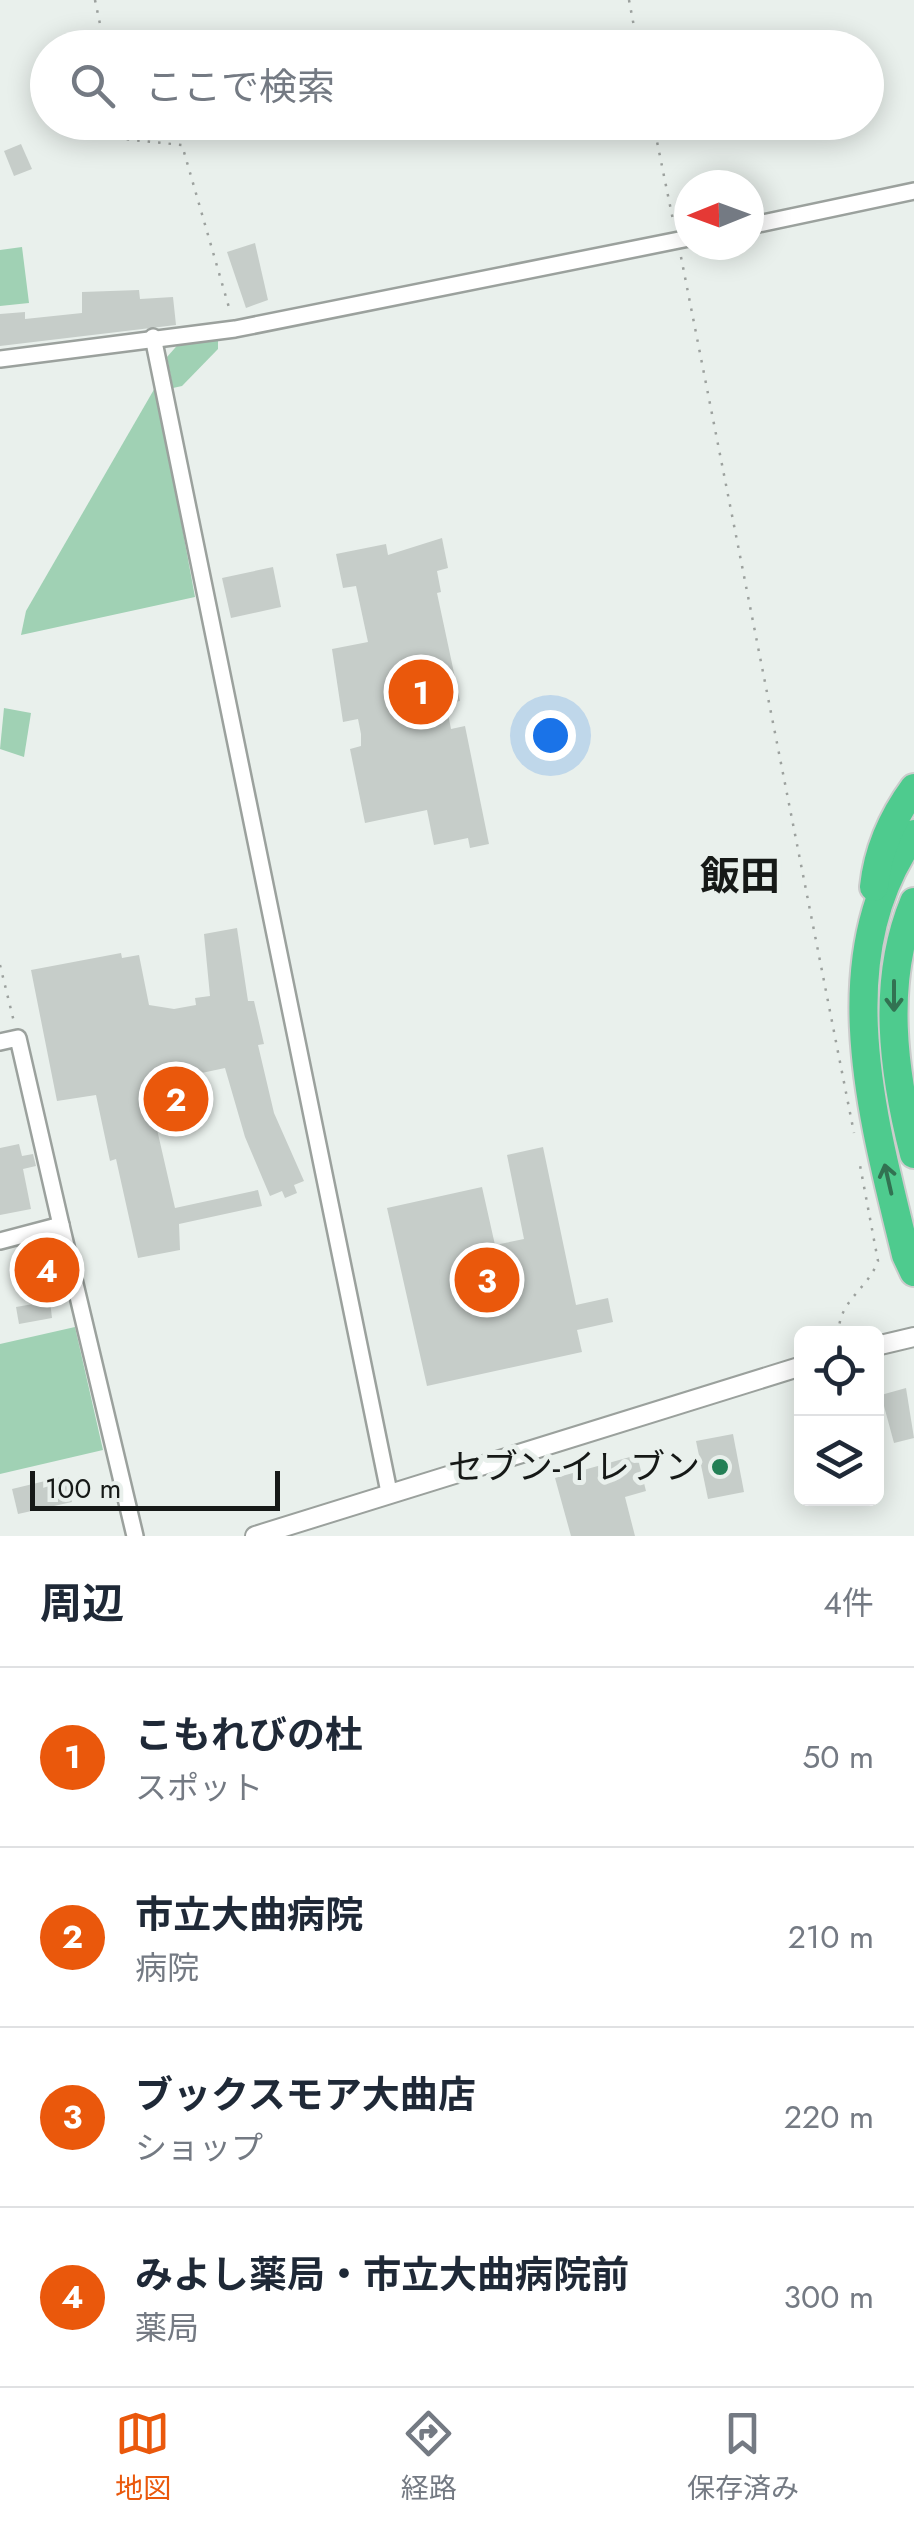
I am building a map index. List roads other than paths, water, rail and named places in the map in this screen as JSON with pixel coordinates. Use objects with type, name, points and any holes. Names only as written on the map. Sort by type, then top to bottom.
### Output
[{"type":"highway","points":[[914,788],[894,815],[876,862],[865,958],[866,1046],[876,1128],[906,1255],[914,1272]]},
{"type":"highway","points":[[865,958],[888,878],[914,834]]},
{"type":"highway","points":[[914,902],[894,976],[894,1034],[914,1154]]},
{"type":"street","points":[[764,223],[914,190]]},
{"type":"street","points":[[0,359],[235,329],[674,242]]},
{"type":"street","points":[[153,337],[389,1492]]},
{"type":"street","points":[[0,1042],[18,1038],[136,1536]]},
{"type":"street","points":[[0,1240],[61,1225]]},
{"type":"street","points":[[884,1344],[914,1337]]},
{"type":"street","points":[[256,1536],[794,1368]]},
{"type":"place","name":"こもれびの杜","points":[[421,692]]},
{"type":"place","name":"市立大曲病院","points":[[176,1099]]},
{"type":"place","name":"みよし薬局・市立大曲病院前","points":[[47,1270]]},
{"type":"place","name":"ブックスモア大曲店","points":[[487,1280]]},
{"type":"place","name":"セブン-イレブン","points":[[720,1467]]},
{"type":"district","name":"飯田","points":[[740,876]]}]
